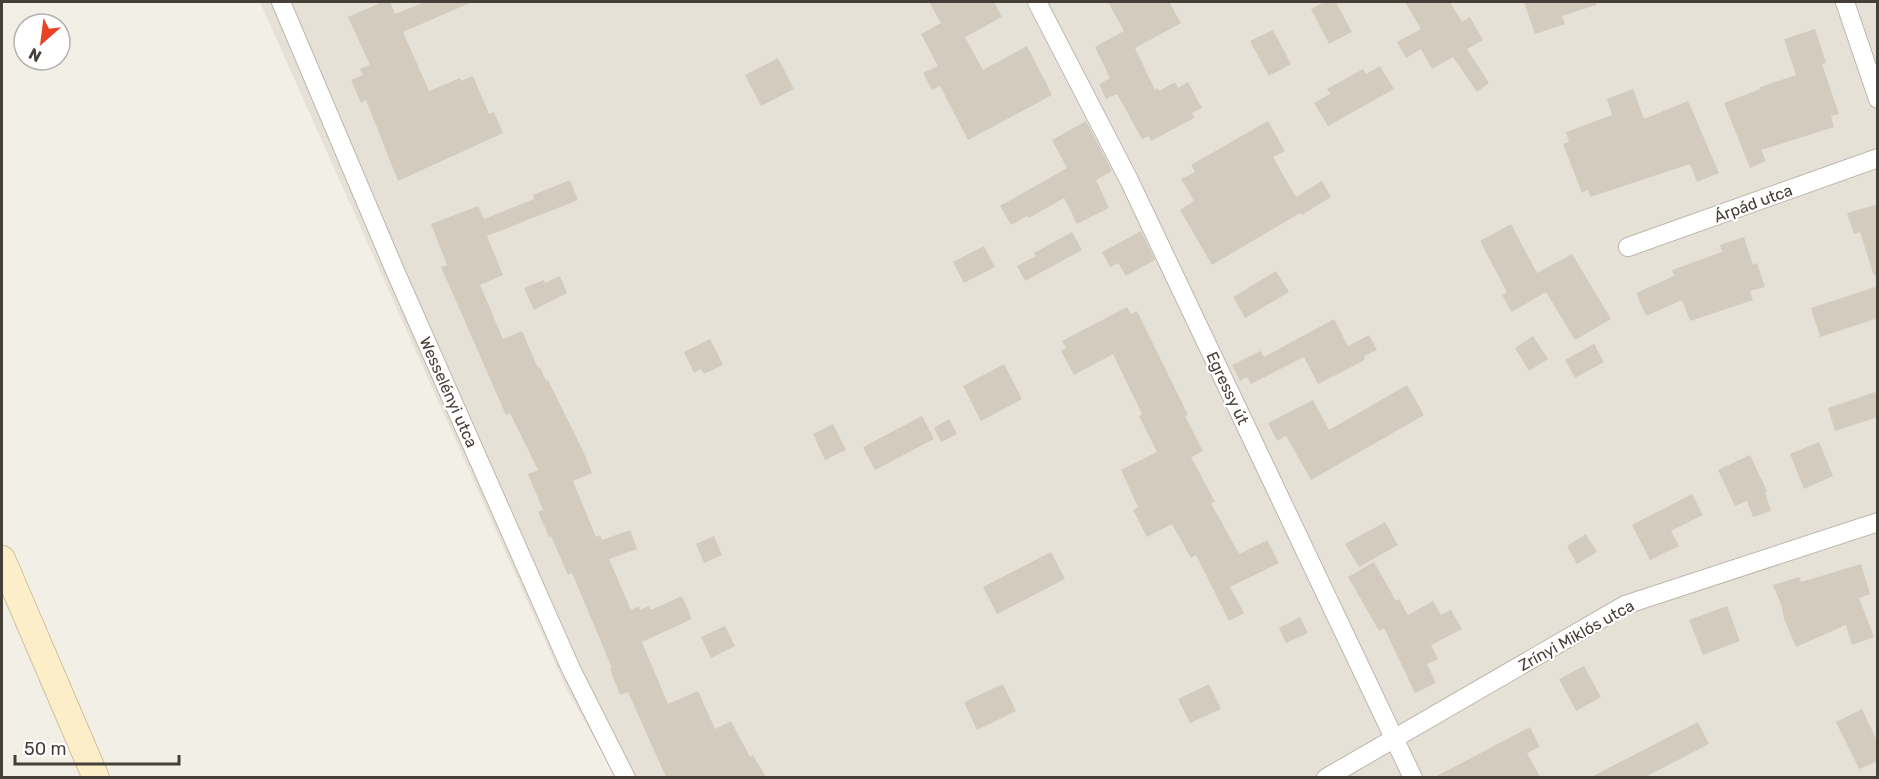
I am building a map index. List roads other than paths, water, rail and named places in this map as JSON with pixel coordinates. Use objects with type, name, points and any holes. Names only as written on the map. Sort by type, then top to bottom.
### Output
[{"type":"street","name":"Wesselényi utca","points":[[281,2],[396,273],[571,669],[626,777]]},
{"type":"street","name":"Egressy út","points":[[1037,2],[1129,180],[1413,777]]},
{"type":"street","points":[[1845,2],[1878,99]]},
{"type":"street","name":"Árpád utca","points":[[1628,247],[1878,158]]},
{"type":"street","name":"Zrínyi Miklós utca","points":[[1326,777],[1625,605],[1878,522]]},
{"type":"street","points":[[2,559],[96,777]]}]
